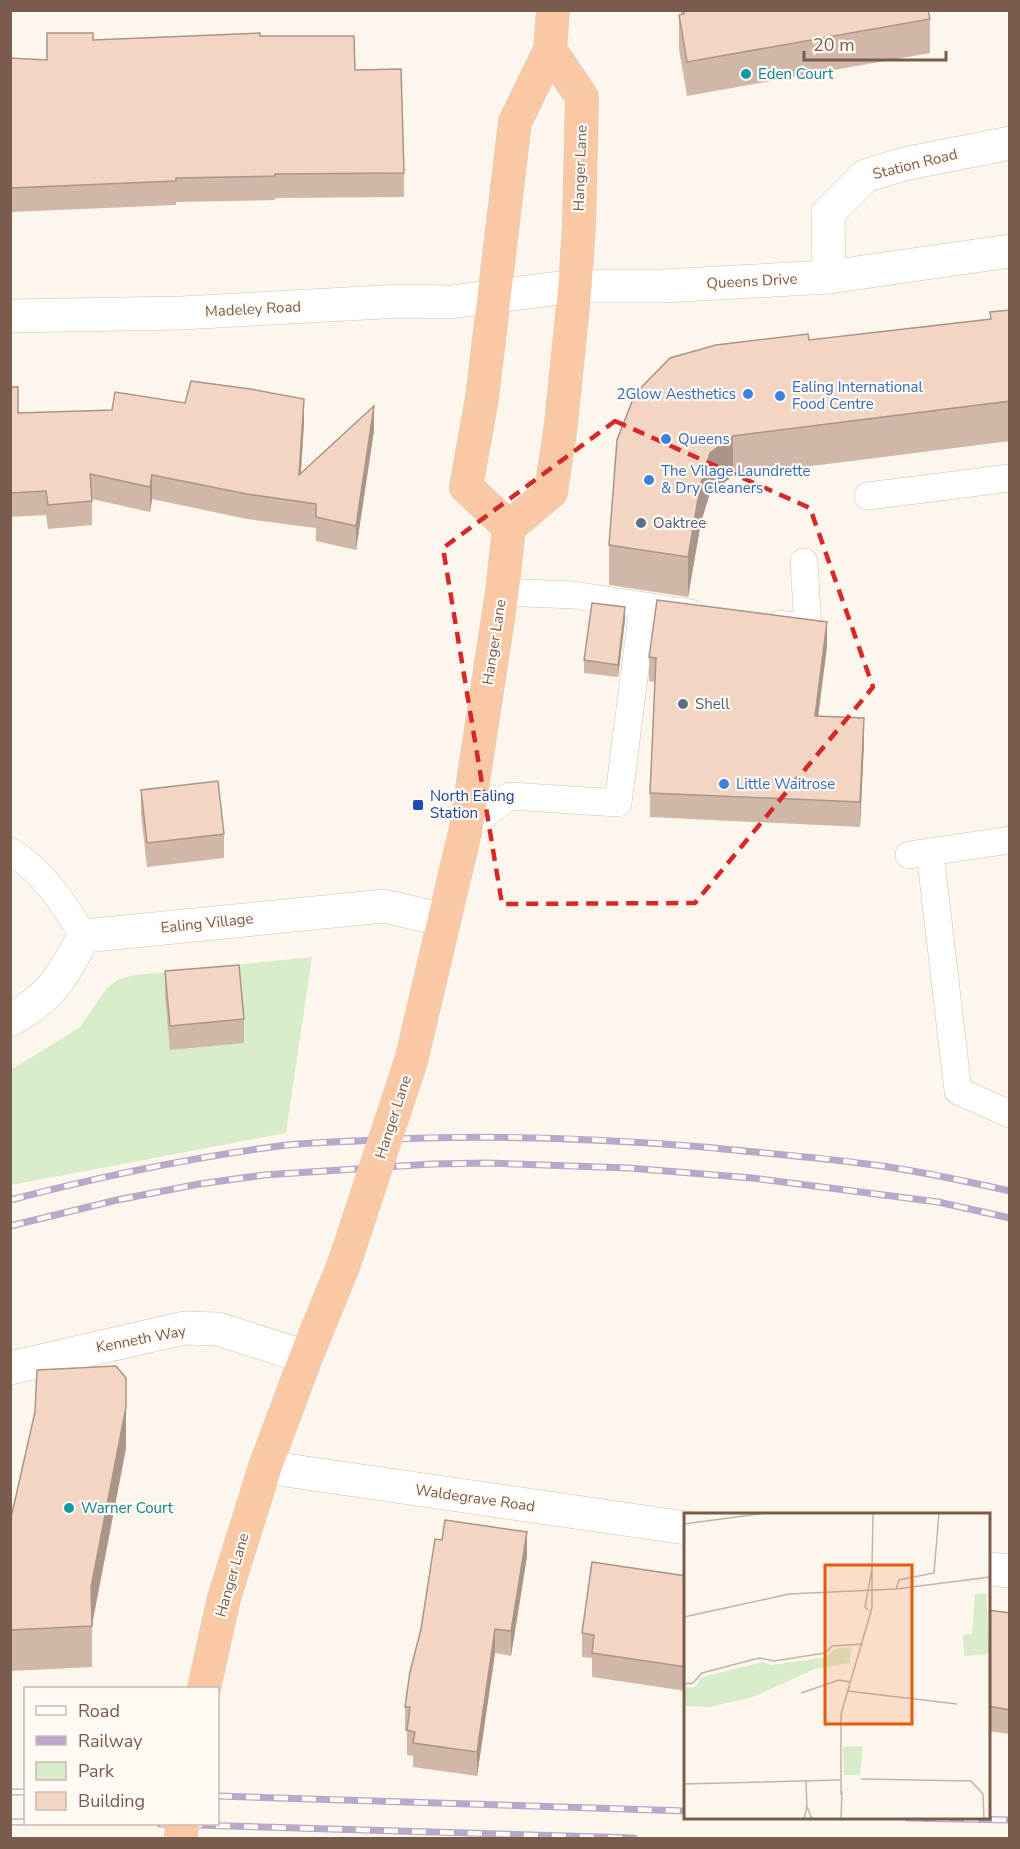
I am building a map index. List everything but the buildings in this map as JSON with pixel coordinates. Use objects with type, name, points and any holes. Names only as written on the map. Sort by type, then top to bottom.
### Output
[{"type":"highway","points":[[509,526],[466,487],[481,408],[515,123],[550,50],[553,10]]},
{"type":"highway","name":"Hanger Lane","points":[[204,1687],[224,1598],[265,1467],[344,1264],[411,1060],[466,828],[502,592],[509,526],[551,492],[562,414],[575,286],[582,97],[550,50]]},
{"type":"street","name":"Station Road","points":[[829,277],[828,213],[865,176],[904,164],[1010,143]]},
{"type":"street","name":"Queens Drive","points":[[494,297],[575,286],[663,286],[829,277],[1010,251]]},
{"type":"street","name":"Madeley Road","points":[[10,316],[181,314],[402,301],[450,302],[494,297]]},
{"type":"street","name":"Ealing Village","points":[[84,936],[384,906],[444,920]]},
{"type":"street","points":[[10,1020],[29,1010],[51,992],[69,965],[84,936]]},
{"type":"street","name":"Kenneth Way","points":[[10,1368],[184,1328],[218,1329],[306,1357]]},
{"type":"street","name":"Waldegrave Road","points":[[265,1467],[684,1528]]},
{"type":"street","points":[[990,1569],[1010,1571]]},
{"type":"lane","points":[[868,496],[1010,478]]},
{"type":"lane","points":[[761,622],[808,628],[804,562]]},
{"type":"lane","points":[[502,592],[573,596],[714,616]]},
{"type":"lane","points":[[466,828],[510,796],[618,803],[643,607]]},
{"type":"lane","points":[[1010,840],[920,854],[958,1091],[1010,1114]]},
{"type":"lane","points":[[10,851],[29,863],[46,881],[84,936]]},
{"type":"highlighted area","points":[[615,421],[810,508],[873,687],[695,903],[502,904],[443,548]]},
{"type":"green space","points":[[312,957],[286,1133],[11,1185],[11,1068],[80,1027],[107,988],[119,979],[135,975]]},
{"type":"railway","points":[[10,1200],[144,1169],[279,1146],[457,1137],[622,1141],[789,1155],[892,1167],[1010,1191]]},
{"type":"railway","points":[[10,1226],[117,1200],[199,1184],[264,1175],[432,1164],[488,1163],[629,1168],[752,1178],[938,1202],[1010,1218]]},
{"type":"railway","points":[[10,1792],[24,1792]]},
{"type":"railway","points":[[219,1796],[684,1811]]},
{"type":"railway","points":[[959,1819],[1010,1820]]},
{"type":"railway","points":[[10,1822],[24,1822]]},
{"type":"railway","points":[[194,1825],[634,1838]]},
{"type":"place","name":"Eden Court","points":[[746,74]]},
{"type":"place","name":"2Glow Aesthetics","points":[[748,394]]},
{"type":"place","name":"Ealing International Food Centre","points":[[780,396]]},
{"type":"place","name":"Queens","points":[[666,439]]},
{"type":"place","name":"The Vilage Laundrette & Dry Cleaners","points":[[649,480]]},
{"type":"place","name":"Oaktree","points":[[641,523]]},
{"type":"place","name":"Shell","points":[[683,704]]},
{"type":"place","name":"Little Waitrose","points":[[724,784]]},
{"type":"place","name":"North Ealing Station","points":[[418,805]]},
{"type":"place","name":"Warner Court","points":[[69,1508]]}]
